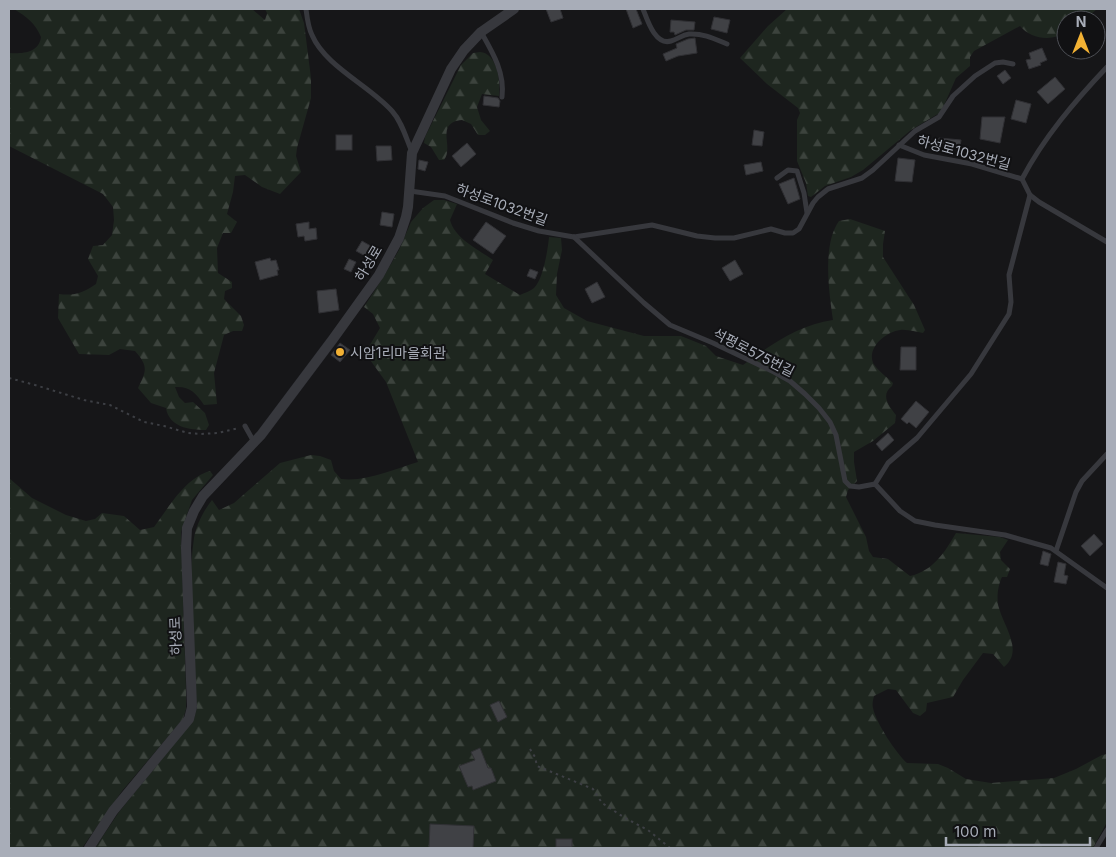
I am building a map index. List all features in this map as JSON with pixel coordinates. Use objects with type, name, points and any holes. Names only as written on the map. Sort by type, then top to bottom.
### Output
[{"type":"street","name":"하성로","points":[[89,848],[113,811],[189,719],[192,707],[186,548],[187,528],[194,511],[203,496],[254,443],[379,275],[403,227],[408,207],[412,154],[451,69],[464,50],[481,32],[514,9]]},
{"type":"lane","name":"하성로","points":[[306,9],[312,35],[318,44],[332,61],[349,76],[375,94],[394,113],[404,130],[412,154]]},
{"type":"lane","points":[[643,9],[650,27],[658,38],[664,41],[670,42],[681,36],[700,34],[727,44]]},
{"type":"lane","points":[[481,32],[502,78],[502,97]]},
{"type":"lane","points":[[899,145],[921,126],[939,117],[962,87],[987,67],[1003,62],[1013,64]]},
{"type":"lane","name":"하성로1032번길","points":[[1022,179],[1033,158],[1059,122],[1107,67]]},
{"type":"lane","name":"하성로1032번길","points":[[409,191],[445,196],[530,228],[553,234],[574,236],[652,225],[697,236],[734,238],[771,228],[785,233],[793,232],[799,228],[818,197],[828,189],[862,178],[899,145],[924,155],[972,164],[1022,179],[1030,195],[1039,202],[1107,242]]},
{"type":"lane","points":[[777,178],[788,170],[797,171],[803,187],[807,214]]},
{"type":"lane","points":[[1030,195],[1009,275],[1011,302],[1009,314],[972,374],[917,438],[888,463],[875,484],[900,511],[915,521],[1005,535],[1051,548],[1107,588]]},
{"type":"lane","name":"석평로575번길","points":[[574,236],[644,303],[670,325],[774,372],[790,381],[806,394],[824,415],[836,435],[845,481],[850,486],[859,487],[875,484]]},
{"type":"lane","points":[[245,426],[254,443]]},
{"type":"lane","points":[[1056,551],[1076,492],[1082,481],[1107,454]]},
{"type":"lane","points":[[1096,848],[1107,830]]},
{"type":"path","points":[[9,378],[35,384],[84,400],[110,405],[144,422],[188,433],[218,433],[245,426]]},
{"type":"path","points":[[530,749],[535,757],[537,766],[593,789],[602,803],[648,830],[670,848]]},
{"type":"green space","points":[[14,9],[252,9],[265,20],[267,13],[265,9],[299,9],[304,23],[311,78],[311,98],[296,156],[301,172],[280,194],[262,187],[245,175],[235,176],[227,214],[237,222],[231,233],[223,233],[217,248],[218,273],[232,282],[232,288],[225,291],[224,299],[241,316],[244,325],[242,331],[233,331],[224,335],[214,373],[217,404],[204,405],[189,389],[175,387],[179,397],[185,403],[193,402],[205,413],[209,425],[206,430],[181,426],[171,419],[166,408],[151,403],[138,388],[145,368],[135,351],[120,349],[109,355],[79,354],[58,318],[59,294],[69,295],[78,293],[96,284],[98,276],[88,259],[93,246],[103,245],[112,235],[113,207],[103,194],[9,146],[9,53],[24,53],[33,49],[40,42],[41,37],[30,21]]},
{"type":"green space","points":[[787,9],[1097,9],[1056,10],[1056,36],[1042,38],[1030,34],[1020,26],[974,51],[970,57],[970,66],[956,78],[941,112],[911,130],[863,170],[851,177],[825,186],[811,197],[808,196],[806,183],[797,161],[797,120],[800,113],[798,108],[767,84],[740,58],[768,26]]},
{"type":"green space","points":[[480,52],[486,54],[494,62],[499,83],[499,96],[482,94],[477,107],[481,120],[490,131],[485,135],[478,135],[471,124],[462,120],[454,122],[447,131],[447,155],[444,160],[439,160],[431,147],[424,143],[425,137],[461,65],[473,53]]},
{"type":"green space","points":[[434,200],[444,200],[457,204],[450,220],[453,227],[468,243],[493,260],[485,274],[520,295],[533,289],[540,278],[548,249],[549,237],[561,238],[562,250],[557,274],[556,295],[564,308],[587,321],[644,336],[681,336],[706,346],[716,356],[743,365],[774,343],[797,331],[821,322],[833,320],[828,269],[830,243],[839,221],[850,219],[885,231],[883,257],[914,305],[925,330],[923,333],[906,330],[895,331],[884,337],[875,346],[872,357],[873,363],[893,383],[888,389],[886,397],[888,404],[896,415],[895,423],[873,441],[854,452],[857,481],[848,490],[846,497],[866,537],[869,551],[873,557],[888,559],[910,576],[925,570],[938,560],[956,533],[1000,537],[1008,540],[1000,552],[1001,560],[1010,569],[1007,577],[1002,577],[998,600],[999,608],[1013,646],[1010,661],[1004,667],[993,654],[983,653],[953,697],[927,703],[926,711],[920,716],[913,713],[896,690],[888,689],[874,696],[875,714],[887,737],[907,763],[938,764],[966,779],[991,783],[1054,778],[1107,754],[1107,822],[1093,848],[95,848],[119,812],[194,719],[197,707],[192,614],[192,556],[197,528],[203,513],[212,500],[219,510],[234,503],[280,463],[311,455],[331,460],[334,471],[341,479],[361,479],[418,462],[386,382],[365,353],[380,328],[373,314],[364,307],[399,250],[411,222],[423,208]]},
{"type":"green space","points":[[210,471],[213,475],[192,500],[181,532],[186,690],[186,709],[183,719],[122,791],[82,848],[9,848],[9,478],[32,498],[66,515],[86,521],[95,519],[102,513],[124,516],[140,530],[154,527],[185,487],[193,480]]},
{"type":"building","points":[[546,9],[560,9],[563,18],[551,22]]},
{"type":"building","points":[[626,9],[636,9],[642,24],[633,28]]},
{"type":"building","points":[[714,17],[730,20],[727,33],[711,29]]},
{"type":"building","points":[[671,20],[695,22],[694,30],[686,30],[675,35],[674,32],[670,32]]},
{"type":"building","points":[[695,38],[697,53],[678,56],[666,61],[663,54],[677,48],[676,44]]},
{"type":"building","points":[[1042,48],[1047,60],[1040,63],[1041,65],[1029,69],[1026,60],[1031,59],[1029,53]]},
{"type":"building","points":[[1005,70],[1011,78],[1003,84],[997,76]]},
{"type":"building","points":[[1055,77],[1065,89],[1048,104],[1037,92]]},
{"type":"building","points":[[484,96],[498,98],[500,101],[499,107],[483,105]]},
{"type":"building","points":[[1016,100],[1031,104],[1026,123],[1011,119]]},
{"type":"building","points":[[982,117],[1005,117],[1000,143],[980,139]]},
{"type":"building","points":[[754,130],[764,132],[762,146],[752,145]]},
{"type":"building","points":[[336,135],[352,135],[352,150],[336,150]]},
{"type":"building","points":[[939,138],[961,140],[960,147],[938,144]]},
{"type":"building","points":[[467,143],[476,154],[461,167],[452,156]]},
{"type":"building","points":[[376,146],[391,146],[392,160],[377,161]]},
{"type":"building","points":[[898,158],[915,160],[912,182],[895,181]]},
{"type":"building","points":[[419,160],[428,162],[425,171],[418,169]]},
{"type":"building","points":[[761,162],[763,171],[746,175],[744,165]]},
{"type":"building","points":[[794,178],[800,199],[788,204],[779,184]]},
{"type":"building","points":[[382,212],[394,214],[392,227],[380,225]]},
{"type":"building","points":[[309,222],[309,229],[316,228],[317,239],[305,241],[304,236],[298,237],[296,224]]},
{"type":"building","points":[[486,222],[506,236],[493,254],[473,240]]},
{"type":"building","points":[[362,241],[376,249],[371,259],[356,251]]},
{"type":"building","points":[[270,258],[271,261],[276,260],[279,270],[277,270],[278,275],[260,280],[255,262]]},
{"type":"building","points":[[349,259],[356,262],[351,272],[344,269]]},
{"type":"building","points":[[735,260],[743,274],[730,281],[722,268]]},
{"type":"building","points":[[530,269],[538,272],[535,279],[527,276]]},
{"type":"building","points":[[597,282],[605,297],[592,303],[585,289]]},
{"type":"building","points":[[336,289],[339,310],[319,313],[317,291]]},
{"type":"building","name":"시암1리마을회관","points":[[340,343],[350,350],[340,362],[331,355]]},
{"type":"building","points":[[901,347],[916,347],[916,370],[900,370]]},
{"type":"building","points":[[916,401],[929,412],[916,428],[909,422],[907,424],[901,419]]},
{"type":"building","points":[[888,433],[894,440],[882,451],[876,444]]},
{"type":"building","points":[[1094,534],[1103,544],[1090,556],[1081,546]]},
{"type":"building","points":[[1043,551],[1051,554],[1048,566],[1040,564]]},
{"type":"building","points":[[1058,562],[1066,564],[1064,575],[1068,576],[1066,584],[1054,582]]},
{"type":"building","points":[[499,701],[507,717],[498,722],[490,705]]},
{"type":"building","points":[[480,748],[488,768],[491,768],[496,781],[473,790],[472,786],[468,787],[459,766],[475,760],[471,752]]},
{"type":"building","points":[[430,824],[474,826],[473,848],[429,848]]},
{"type":"building","points":[[556,839],[572,839],[572,847],[556,847]]},
{"type":"place","name":"시암1리마을회관","points":[[340,352]]}]
